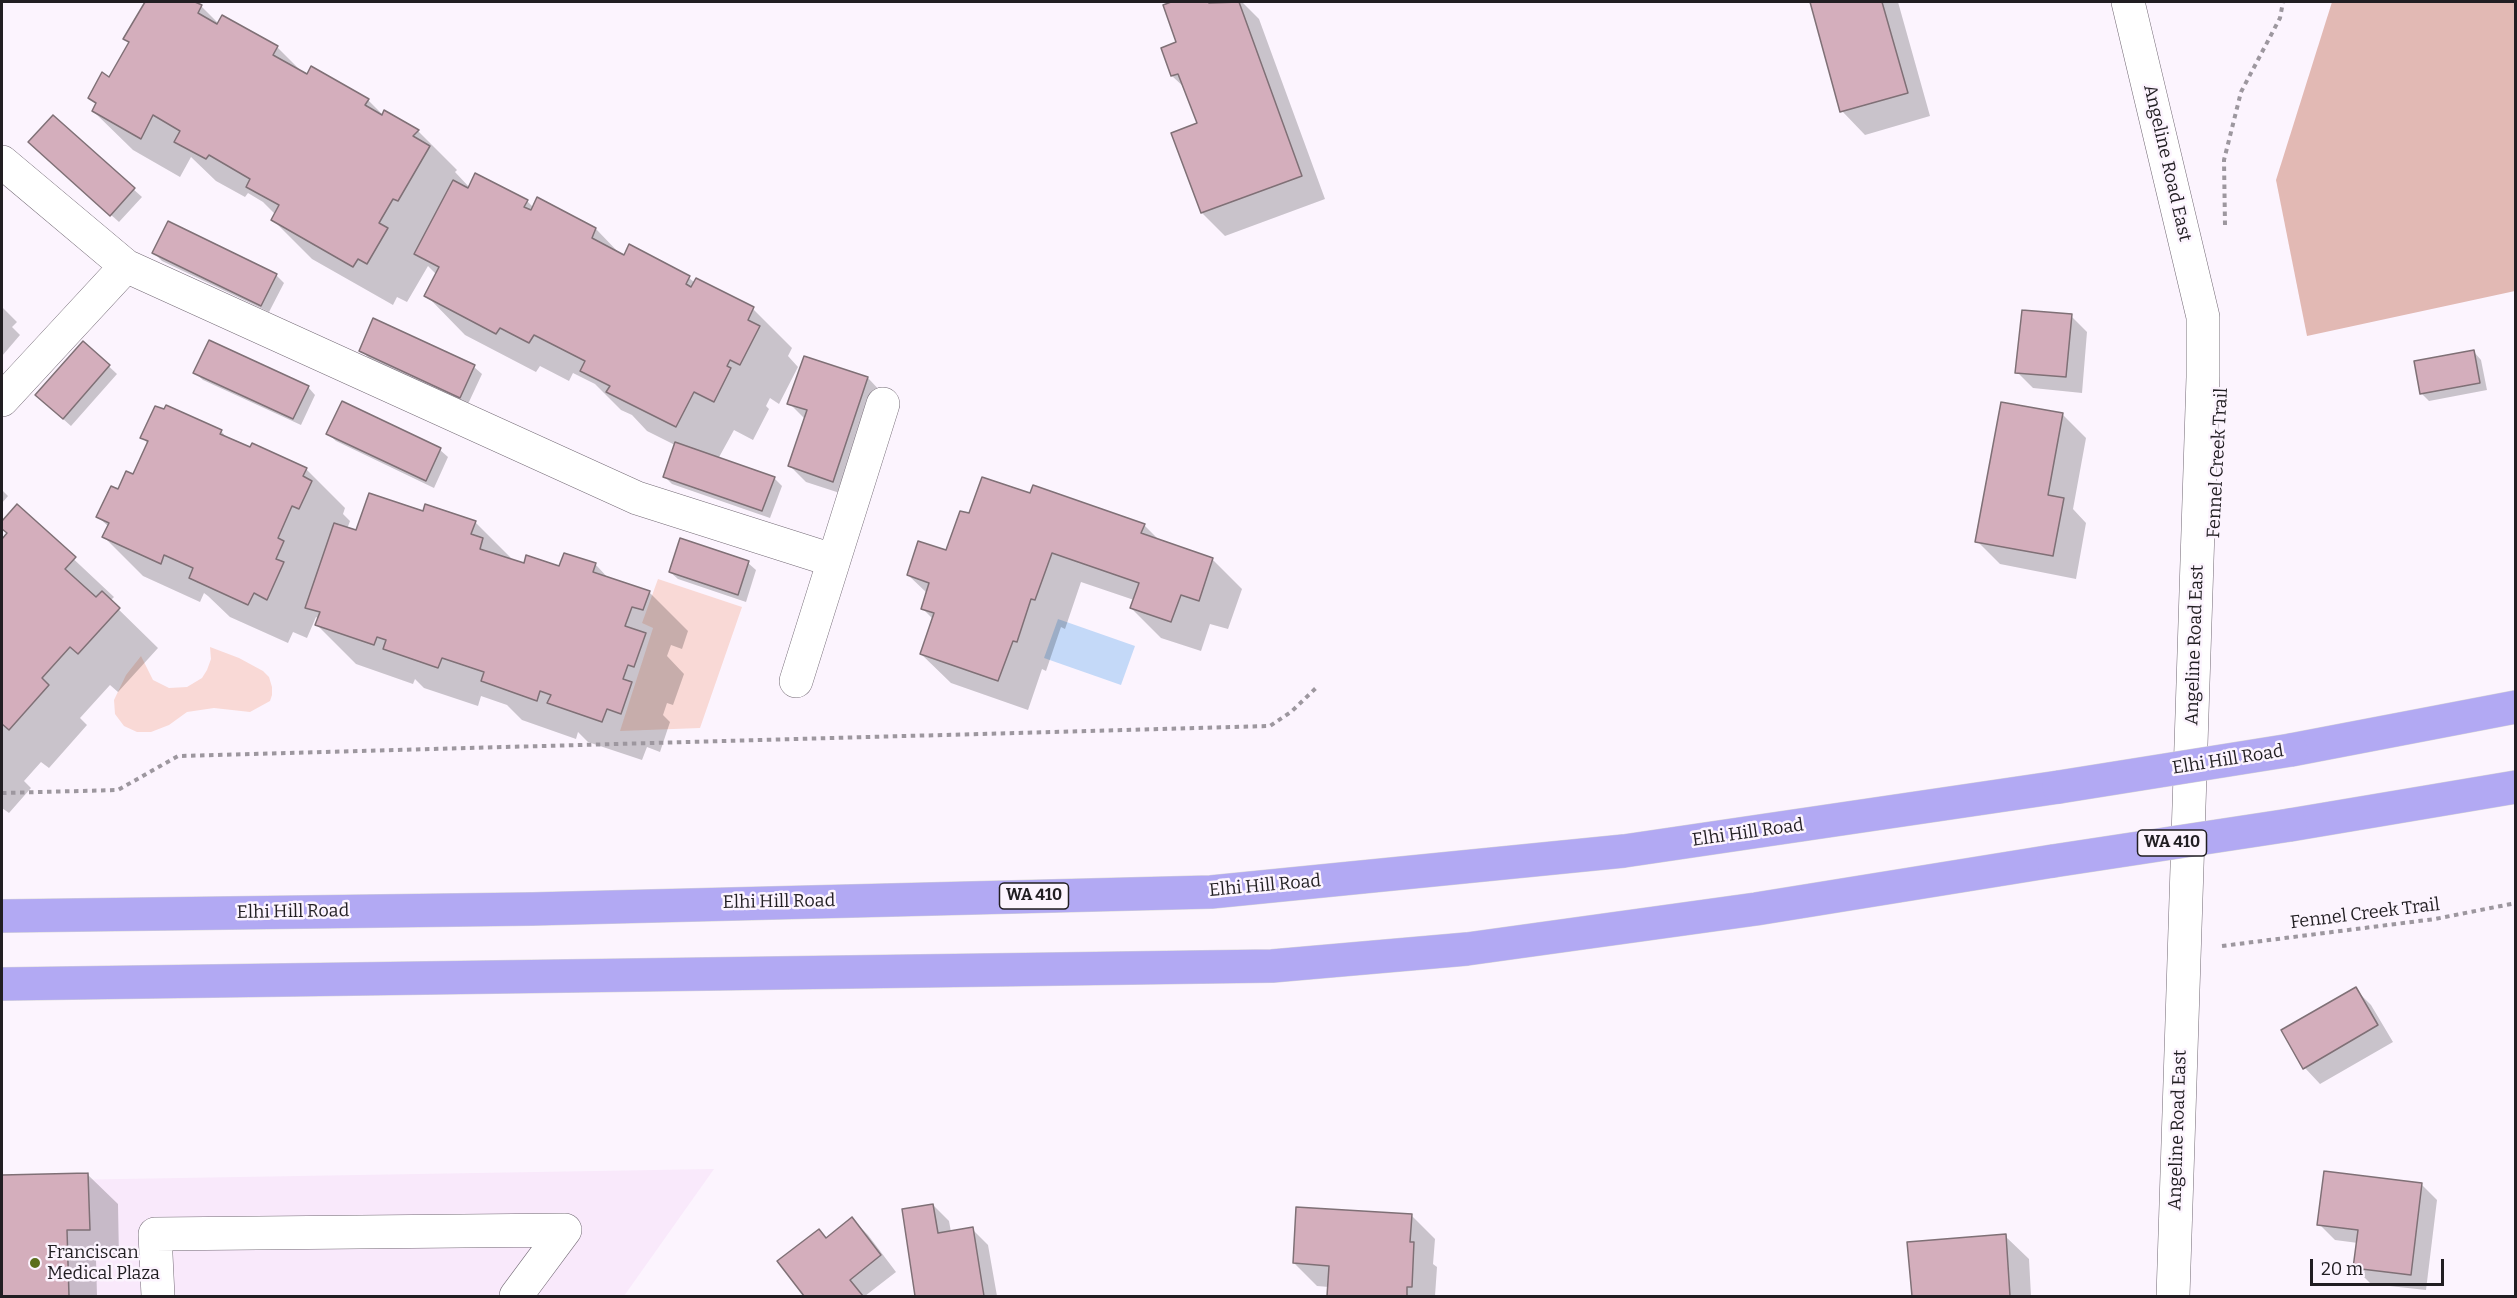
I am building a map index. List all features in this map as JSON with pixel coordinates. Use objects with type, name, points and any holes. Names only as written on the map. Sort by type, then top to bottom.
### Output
[{"type":"highway","name":"Elhi Hill Road","points":[[2,916],[532,909],[1211,892],[1624,851],[2059,787],[2291,750],[2516,707]]},
{"type":"highway","name":"WA 410","points":[[2,984],[1272,966],[1478,947],[1756,909],[2516,788]]},
{"type":"street","name":"Angeline Road East","points":[[2128,2],[2202,317],[2203,398],[2172,1296]]},
{"type":"street","points":[[2,162],[126,266],[637,498],[832,560]]},
{"type":"street","points":[[2,400],[126,266]]},
{"type":"street","points":[[796,681],[832,560],[883,404]]},
{"type":"street","points":[[158,1296],[155,1234],[565,1230],[516,1296]]},
{"type":"path","points":[[2225,229],[2224,160],[2229,137],[2241,92],[2280,18],[2283,2]]},
{"type":"path","points":[[2,794],[118,790],[178,756],[1270,726],[1292,712],[1316,687]]},
{"type":"path","name":"Fennel Creek Trail","points":[[2216,947],[2435,919],[2516,903]]},
{"type":"shaded area","points":[[2332,2],[2515,2],[2515,291],[2307,336],[2276,180]]},
{"type":"shaded area","points":[[658,579],[742,607],[700,728],[620,731],[653,628],[642,623]]},
{"type":"shaded area","points":[[210,647],[239,658],[263,671],[269,677],[272,687],[270,701],[250,712],[214,708],[187,712],[169,725],[151,732],[137,732],[124,726],[115,714],[114,700],[126,675],[141,656],[153,680],[169,688],[187,687],[202,678],[207,670],[211,659]]},
{"type":"shaded area","points":[[714,1169],[624,1296],[2,1296],[2,1181]]},
{"type":"water","points":[[1058,619],[1135,646],[1121,685],[1044,658]]},
{"type":"building","points":[[145,2],[195,2],[202,5],[198,13],[217,24],[222,15],[278,46],[273,55],[307,74],[311,66],[369,99],[365,105],[382,115],[384,110],[419,130],[413,136],[430,146],[398,201],[393,199],[379,223],[388,228],[367,264],[358,259],[353,267],[271,220],[279,205],[246,187],[250,179],[209,155],[206,159],[174,142],[180,131],[153,115],[141,139],[92,111],[96,103],[88,98],[102,72],[109,77],[129,42],[123,39]]},
{"type":"building","points":[[1171,2],[1239,2],[1302,176],[1201,213],[1171,133],[1197,123],[1178,74],[1171,76],[1161,48],[1176,42],[1163,5]]},
{"type":"building","points":[[1810,2],[1882,2],[1908,93],[1840,112]]},
{"type":"building","points":[[53,115],[135,188],[110,216],[28,142]]},
{"type":"building","points":[[475,173],[528,200],[524,207],[531,210],[537,197],[596,228],[592,238],[624,255],[629,244],[690,276],[686,284],[691,287],[696,278],[754,307],[748,320],[760,326],[740,365],[730,360],[727,366],[731,368],[714,402],[694,392],[676,427],[606,392],[610,386],[580,371],[585,361],[534,335],[529,343],[500,328],[496,334],[424,296],[439,267],[414,254],[453,180],[468,188]]},
{"type":"building","points":[[168,221],[277,274],[261,306],[152,253]]},
{"type":"building","points":[[2022,310],[2072,314],[2066,377],[2015,373]]},
{"type":"building","points":[[373,318],[475,365],[460,398],[359,351]]},
{"type":"building","points":[[209,340],[309,386],[293,419],[193,373]]},
{"type":"building","points":[[83,341],[110,365],[63,419],[35,395]]},
{"type":"building","points":[[2474,350],[2480,383],[2420,394],[2414,361]]},
{"type":"building","points":[[804,356],[868,377],[833,482],[788,466],[807,410],[787,404]]},
{"type":"building","points":[[342,401],[441,448],[426,481],[326,434]]},
{"type":"building","points":[[2001,402],[2063,413],[2048,495],[2064,498],[2053,556],[1975,542]]},
{"type":"building","points":[[166,405],[222,430],[220,434],[250,447],[252,443],[307,468],[303,476],[312,481],[299,509],[292,506],[278,538],[284,541],[276,559],[284,562],[267,600],[254,593],[248,605],[189,578],[193,568],[164,555],[161,564],[102,537],[109,523],[96,517],[111,486],[118,489],[126,471],[133,474],[148,441],[140,438],[155,406],[164,409]]},
{"type":"building","points":[[675,442],[775,477],[762,511],[663,477]]},
{"type":"building","points":[[982,477],[1030,493],[1033,485],[1145,524],[1141,533],[1213,558],[1199,601],[1181,595],[1171,622],[1130,608],[1139,583],[1052,553],[1035,600],[1031,599],[1017,642],[1013,641],[998,681],[920,654],[934,613],[921,609],[929,583],[907,575],[918,541],[946,550],[960,511],[969,513]]},
{"type":"building","points":[[369,493],[423,511],[425,504],[476,521],[471,534],[483,538],[480,549],[524,563],[526,555],[559,566],[564,553],[596,563],[593,572],[650,591],[643,610],[632,607],[625,626],[646,633],[634,667],[628,665],[623,679],[632,682],[621,714],[607,709],[602,722],[547,703],[551,695],[540,691],[537,701],[481,681],[484,672],[442,658],[438,668],[383,649],[386,640],[377,637],[374,645],[315,625],[320,612],[305,608],[334,523],[356,530]]},
{"type":"building","points":[[17,504],[76,557],[65,569],[96,597],[102,591],[120,608],[78,654],[70,647],[42,678],[49,685],[9,730],[2,724],[2,539],[7,533],[2,529],[2,521]]},
{"type":"building","points":[[680,538],[749,561],[738,595],[669,572]]},
{"type":"building","points":[[2356,987],[2378,1025],[2303,1069],[2281,1030]]},
{"type":"building","points":[[2324,1171],[2422,1183],[2411,1275],[2353,1268],[2358,1230],[2317,1225]]},
{"type":"building","name":"Franciscan Medical Plaza","points":[[88,1173],[90,1230],[67,1230],[69,1296],[2,1296],[2,1175]]},
{"type":"building","points":[[933,1204],[938,1233],[973,1227],[984,1296],[915,1296],[902,1209]]},
{"type":"building","points":[[1296,1207],[1412,1214],[1410,1242],[1414,1242],[1412,1287],[1407,1287],[1407,1296],[1327,1296],[1329,1266],[1293,1263]]},
{"type":"building","points":[[852,1217],[881,1255],[850,1280],[863,1296],[804,1296],[777,1261],[819,1229],[826,1238]]},
{"type":"building","points":[[2006,1234],[2010,1296],[1912,1296],[1907,1242]]},
{"type":"place","name":"Franciscan Medical Plaza","points":[[35,1263]]}]
